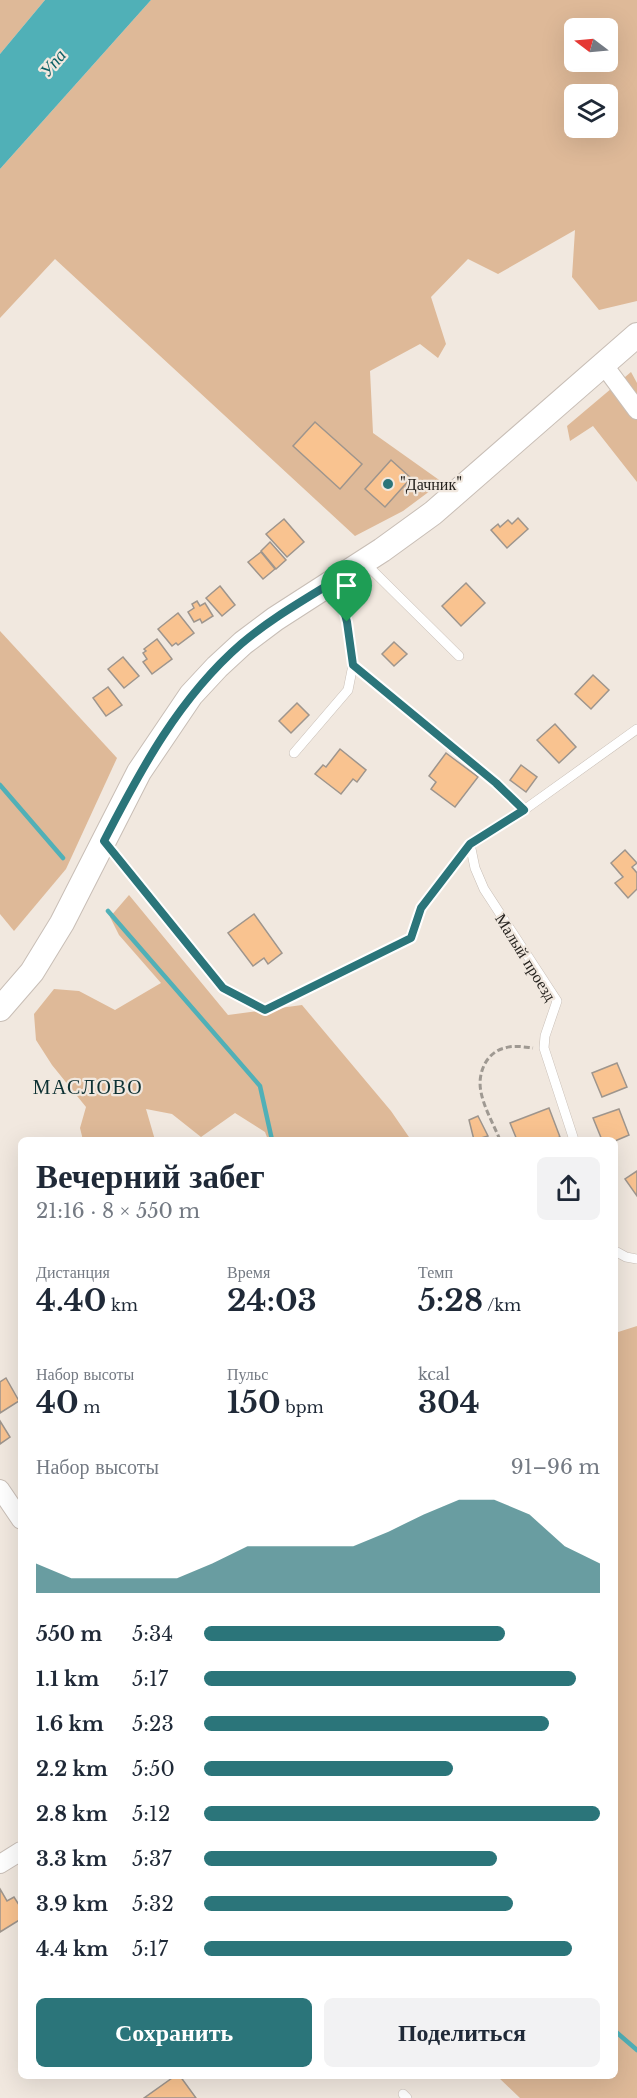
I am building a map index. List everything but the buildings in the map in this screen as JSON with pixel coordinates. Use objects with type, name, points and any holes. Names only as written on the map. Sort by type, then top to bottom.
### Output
[{"type":"main road","points":[[0,1009],[32,972],[62,923],[139,772],[191,695],[217,667],[243,643],[433,513],[637,334]]},
{"type":"street","points":[[603,364],[637,410]]},
{"type":"street","points":[[0,1489],[18,1516]]},
{"type":"street","points":[[0,1864],[18,1853]]},
{"type":"lane","points":[[363,562],[459,656]]},
{"type":"lane","points":[[294,753],[349,687],[353,665],[347,622],[336,580]]},
{"type":"lane","points":[[353,665],[496,783],[524,810]]},
{"type":"lane","points":[[104,841],[223,988],[265,1010],[411,938],[421,908],[470,844],[524,810],[637,729]]},
{"type":"lane","name":"Малый проезд","points":[[470,844],[475,868],[484,889],[557,1002],[545,1036],[544,1048]]},
{"type":"lane","points":[[544,1048],[573,1137]]},
{"type":"lane","points":[[618,1253],[637,1259]]},
{"type":"path","points":[[499,1137],[481,1094],[482,1071],[486,1062],[494,1052],[507,1047],[544,1048]]},
{"type":"shaded area","points":[[0,0],[45,0],[0,54]]},
{"type":"shaded area","points":[[151,0],[637,0],[637,301],[599,310],[572,277],[575,230],[498,274],[468,259],[431,297],[446,344],[438,358],[420,344],[370,371],[373,433],[442,482],[403,511],[355,536],[55,259],[0,318],[0,169]]},
{"type":"shaded area","points":[[631,372],[637,383],[637,482],[593,426],[570,441],[567,426]]},
{"type":"shaded area","points":[[0,631],[117,758],[66,869],[14,931],[0,914]]},
{"type":"shaded area","points":[[129,895],[228,1015],[302,1005],[391,1111],[409,1137],[267,1137],[265,1132],[235,1113],[201,1137],[172,1114],[146,1109],[154,1137],[82,1137],[80,1128],[86,1107],[52,1065],[36,1040],[34,1014],[54,989],[79,991],[115,1010],[161,983],[119,935],[110,917]]},
{"type":"shaded area","points":[[637,1326],[637,2098],[520,2098],[500,2079],[618,2079],[618,1332]]},
{"type":"water","name":"Упа","points":[[45,0],[151,0],[0,169],[0,54]]},
{"type":"waterway","points":[[0,785],[63,858]]},
{"type":"waterway","points":[[108,911],[260,1086],[271,1137]]},
{"type":"waterway","points":[[618,2034],[637,2050]]},
{"type":"place","name":"\"Дачник\"","points":[[388,484]]},
{"type":"district","name":"МАСЛОВО","points":[[88,1087]]},
{"type":"route","points":[[336,580],[347,622],[353,665],[496,783],[524,810],[470,844],[421,908],[411,938],[265,1010],[223,988],[104,841],[139,772],[191,695],[243,643],[275,619],[336,580]]}]
